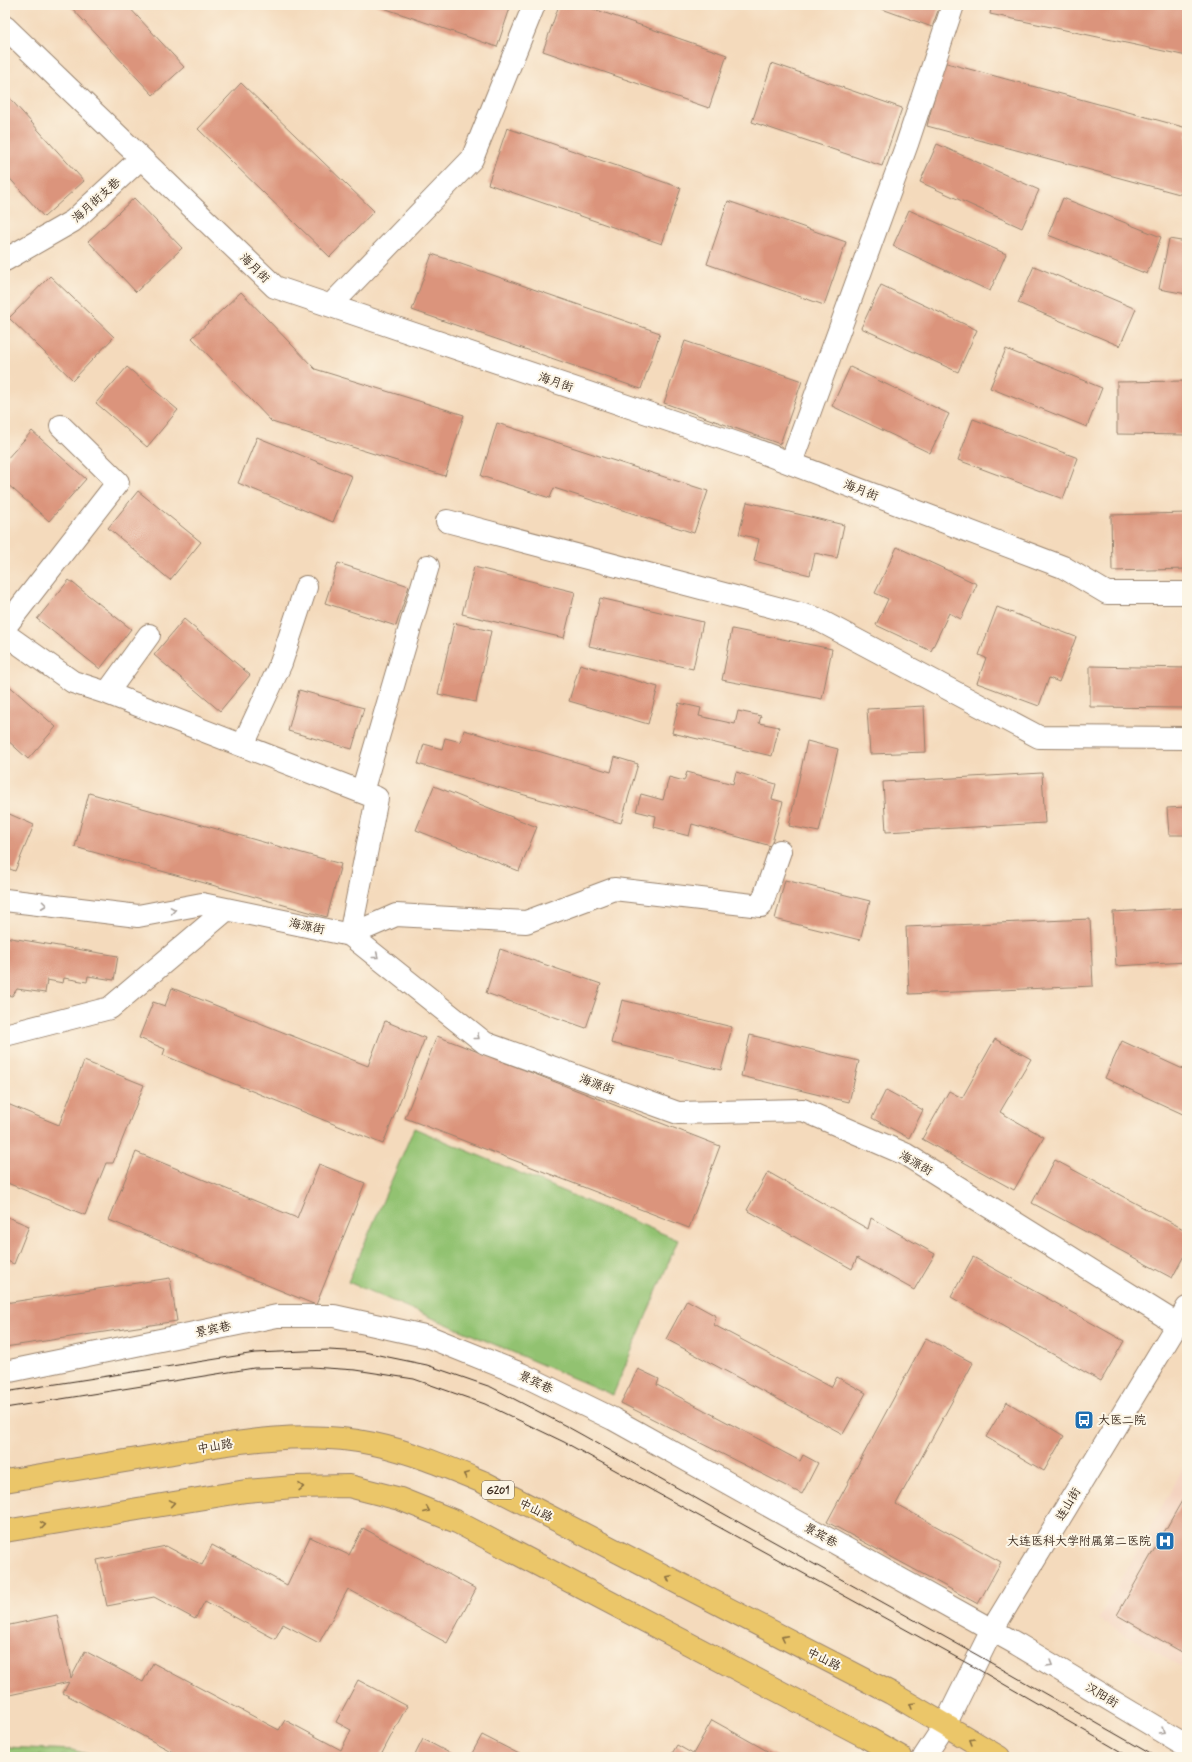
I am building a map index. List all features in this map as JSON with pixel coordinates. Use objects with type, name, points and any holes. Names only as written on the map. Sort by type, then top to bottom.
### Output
[{"type":"highway","name":"中山路","points":[[5,1481],[233,1443],[279,1437],[324,1437],[374,1444],[427,1459],[483,1482],[891,1693],[999,1757]]},
{"type":"highway","points":[[5,1531],[246,1491],[294,1487],[349,1486],[400,1499],[457,1522],[866,1736],[901,1757]]},
{"type":"street","points":[[330,306],[472,159],[534,5]]},
{"type":"street","points":[[791,463],[906,144],[953,5]]},
{"type":"street","name":"海月街","points":[[5,27],[275,287],[791,463],[1063,567],[1107,593],[1187,593]]},
{"type":"street","name":"海月街支巷","points":[[5,260],[73,221],[141,158]]},
{"type":"street","points":[[5,627],[118,482],[61,426]]},
{"type":"street","points":[[447,521],[815,618],[1039,737],[1187,738]]},
{"type":"street","points":[[362,792],[428,566]]},
{"type":"street","points":[[243,746],[281,663],[306,587]]},
{"type":"street","points":[[5,634],[73,682],[107,693],[377,798],[350,935]]},
{"type":"street","points":[[107,693],[149,635]]},
{"type":"street","points":[[350,935],[396,915],[526,922],[614,889],[761,906],[780,851]]},
{"type":"street","name":"海源街","points":[[5,900],[138,916],[202,904],[350,935],[485,1043],[678,1113],[802,1110],[905,1154],[1182,1316]]},
{"type":"street","points":[[5,1035],[110,1008],[226,910]]},
{"type":"street","name":"景宾巷","points":[[5,1372],[277,1316],[334,1316],[429,1337],[521,1374],[613,1419],[1017,1644]]},
{"type":"street","name":"连山街","points":[[924,1757],[945,1725],[992,1630],[1182,1316]]},
{"type":"street","name":"汉阳街","points":[[1017,1644],[1187,1746]]},
{"type":"street","name":"连山街","points":[[942,1757],[945,1725]]},
{"type":"shaded area","name":"大连医科大学附属第二医院","points":[[1187,1462],[1187,1670],[1099,1619]]},
{"type":"green space","points":[[414,1128],[678,1240],[613,1395],[348,1282]]},
{"type":"green space","points":[[5,1747],[73,1750],[97,1757],[5,1757]]},
{"type":"building","points":[[69,5],[127,5],[184,67],[153,95]]},
{"type":"building","points":[[375,5],[511,5],[497,47]]},
{"type":"building","points":[[559,5],[582,5],[727,55],[709,108],[543,51]]},
{"type":"building","points":[[871,5],[940,5],[932,27]]},
{"type":"building","points":[[992,5],[1187,5],[1187,56],[990,14]]},
{"type":"building","points":[[943,62],[1187,128],[1187,196],[927,126]]},
{"type":"building","points":[[772,63],[902,108],[882,166],[752,122]]},
{"type":"building","points":[[241,83],[374,211],[330,257],[198,129]]},
{"type":"building","points":[[5,93],[84,181],[44,217],[5,173]]},
{"type":"building","points":[[507,128],[681,188],[662,244],[488,184]]},
{"type":"building","points":[[937,144],[1039,190],[1022,228],[920,182]]},
{"type":"building","points":[[134,198],[182,248],[136,292],[88,241]]},
{"type":"building","points":[[1063,198],[1161,237],[1147,274],[1048,235]]},
{"type":"building","points":[[728,201],[846,242],[824,305],[707,264]]},
{"type":"building","points":[[909,210],[1006,254],[990,291],[893,246]]},
{"type":"building","points":[[1169,239],[1187,242],[1187,294],[1159,289]]},
{"type":"building","points":[[432,254],[660,333],[641,389],[412,310]]},
{"type":"building","points":[[1034,266],[1136,309],[1120,346],[1018,303]]},
{"type":"building","points":[[50,276],[114,337],[73,380],[9,318]]},
{"type":"building","points":[[881,285],[977,330],[958,372],[861,328]]},
{"type":"building","points":[[241,292],[315,369],[464,415],[445,476],[272,422],[192,338]]},
{"type":"building","points":[[685,341],[802,381],[780,444],[664,403]]},
{"type":"building","points":[[1006,349],[1102,388],[1087,427],[990,388]]},
{"type":"building","points":[[127,367],[178,410],[147,447],[96,403]]},
{"type":"building","points":[[850,367],[949,414],[930,453],[832,406]]},
{"type":"building","points":[[1187,381],[1187,435],[1117,434],[1117,382]]},
{"type":"building","points":[[973,419],[1078,458],[1063,499],[958,460]]},
{"type":"building","points":[[497,423],[708,491],[694,533],[554,488],[550,498],[481,476]]},
{"type":"building","points":[[32,431],[86,479],[49,521],[5,482],[5,461]]},
{"type":"building","points":[[257,437],[352,476],[333,522],[238,483]]},
{"type":"building","points":[[138,491],[201,542],[170,580],[108,528]]},
{"type":"building","points":[[747,502],[844,525],[837,558],[815,553],[810,575],[754,561],[759,539],[739,534]]},
{"type":"building","points":[[1187,513],[1187,569],[1112,571],[1111,515]]},
{"type":"building","points":[[897,547],[977,584],[961,619],[949,613],[931,651],[876,625],[888,599],[875,593]]},
{"type":"building","points":[[338,563],[409,586],[396,626],[325,603]]},
{"type":"building","points":[[474,567],[575,592],[564,638],[462,614]]},
{"type":"building","points":[[69,580],[131,629],[100,669],[37,619]]},
{"type":"building","points":[[600,598],[703,622],[693,669],[589,646]]},
{"type":"building","points":[[997,607],[1076,637],[1059,682],[1049,678],[1039,706],[977,683],[986,658],[979,655]]},
{"type":"building","points":[[184,619],[250,675],[220,711],[154,655]]},
{"type":"building","points":[[454,623],[491,631],[476,702],[438,694]]},
{"type":"building","points":[[732,629],[832,649],[822,699],[722,680]]},
{"type":"building","points":[[580,664],[658,687],[648,724],[569,701]]},
{"type":"building","points":[[1090,666],[1187,668],[1187,708],[1090,707]]},
{"type":"building","points":[[5,682],[56,727],[28,759],[5,738]]},
{"type":"building","points":[[299,690],[364,708],[352,749],[288,731]]},
{"type":"building","points":[[679,703],[701,708],[699,716],[735,724],[738,711],[761,716],[759,723],[779,727],[772,756],[672,733]]},
{"type":"building","points":[[924,706],[926,752],[870,754],[867,709]]},
{"type":"building","points":[[464,730],[611,772],[615,757],[638,764],[621,823],[418,764],[424,744],[442,749],[445,738],[461,742]]},
{"type":"building","points":[[807,741],[838,749],[819,832],[789,826]]},
{"type":"building","points":[[687,772],[733,784],[736,772],[776,784],[772,799],[783,802],[771,846],[692,824],[689,836],[654,827],[656,816],[636,811],[641,794],[663,800],[669,777],[684,781]]},
{"type":"building","points":[[1042,773],[1045,823],[886,832],[883,782]]},
{"type":"building","points":[[434,786],[537,827],[519,871],[416,830]]},
{"type":"building","points":[[89,793],[341,864],[327,917],[75,847]]},
{"type":"building","points":[[1187,807],[1187,835],[1169,835],[1167,808]]},
{"type":"building","points":[[5,812],[34,825],[15,871],[5,867]]},
{"type":"building","points":[[785,880],[870,901],[860,940],[775,919]]},
{"type":"building","points":[[1187,908],[1187,962],[1116,966],[1113,912]]},
{"type":"building","points":[[1090,919],[1093,986],[909,994],[906,927]]},
{"type":"building","points":[[5,937],[118,956],[114,980],[88,976],[87,982],[64,978],[63,983],[47,980],[45,993],[17,989],[12,996],[5,995]]},
{"type":"building","points":[[500,949],[601,984],[586,1028],[486,993]]},
{"type":"building","points":[[172,988],[368,1066],[385,1021],[425,1038],[383,1144],[163,1055],[165,1049],[139,1038],[153,1002],[165,1006]]},
{"type":"building","points":[[622,1000],[732,1027],[721,1070],[611,1043]]},
{"type":"building","points":[[750,1035],[859,1061],[849,1102],[741,1076]]},
{"type":"building","points":[[437,1036],[720,1146],[689,1228],[405,1118]]},
{"type":"building","points":[[995,1039],[1031,1059],[1000,1112],[1044,1137],[1014,1190],[922,1139],[949,1091],[962,1098]]},
{"type":"building","points":[[1122,1041],[1187,1071],[1187,1116],[1105,1078]]},
{"type":"building","points":[[84,1061],[144,1085],[113,1163],[106,1163],[85,1215],[5,1182],[5,1103],[59,1125]]},
{"type":"building","points":[[886,1090],[923,1110],[909,1138],[872,1118]]},
{"type":"building","points":[[136,1152],[297,1218],[319,1164],[365,1183],[316,1305],[109,1220]]},
{"type":"building","points":[[1055,1160],[1187,1231],[1187,1250],[1172,1278],[1032,1203]]},
{"type":"building","points":[[768,1172],[868,1229],[871,1218],[935,1254],[914,1290],[857,1258],[852,1269],[747,1210]]},
{"type":"building","points":[[5,1216],[29,1226],[14,1264],[5,1260]]},
{"type":"building","points":[[973,1257],[1124,1341],[1101,1381],[951,1297]]},
{"type":"building","points":[[170,1278],[177,1321],[5,1347],[5,1303]]},
{"type":"building","points":[[687,1300],[716,1316],[714,1325],[831,1387],[837,1377],[866,1393],[843,1434],[666,1339]]},
{"type":"building","points":[[926,1338],[973,1363],[896,1504],[1001,1562],[978,1604],[827,1522]]},
{"type":"building","points":[[638,1369],[659,1379],[657,1385],[800,1461],[803,1455],[818,1463],[802,1494],[621,1403]]},
{"type":"building","points":[[1007,1402],[1064,1436],[1044,1471],[986,1437]]},
{"type":"building","name":"大连医科大学附属第二医院","points":[[1187,1492],[1187,1655],[1117,1615]]},
{"type":"building","points":[[363,1528],[476,1589],[447,1643],[348,1589],[319,1643],[283,1624],[275,1639],[205,1601],[195,1619],[154,1597],[107,1606],[97,1560],[166,1546],[202,1565],[212,1545],[287,1585],[310,1537],[349,1555]]},
{"type":"building","points":[[57,1615],[71,1678],[85,1651],[143,1682],[153,1663],[279,1730],[285,1720],[341,1750],[351,1730],[336,1722],[358,1680],[407,1706],[380,1757],[182,1757],[63,1693],[69,1682],[5,1696],[5,1626]]},
{"type":"building","points":[[712,1720],[778,1757],[670,1757],[677,1745],[693,1754]]},
{"type":"building","points":[[482,1735],[525,1757],[470,1757]]},
{"type":"building","points":[[423,1739],[457,1757],[414,1757]]},
{"type":"tram line","points":[[5,1392],[255,1353],[329,1350],[364,1352],[427,1365],[491,1387],[568,1427],[979,1656],[1156,1757]]},
{"type":"tram line","points":[[5,1408],[254,1368],[311,1367],[356,1370],[414,1379],[485,1404],[564,1442],[974,1667],[1130,1757]]},
{"type":"place","name":"大医二院","points":[[1084,1420]]},
{"type":"place","name":"大连医科大学附属第二医院","points":[[1165,1541]]}]
